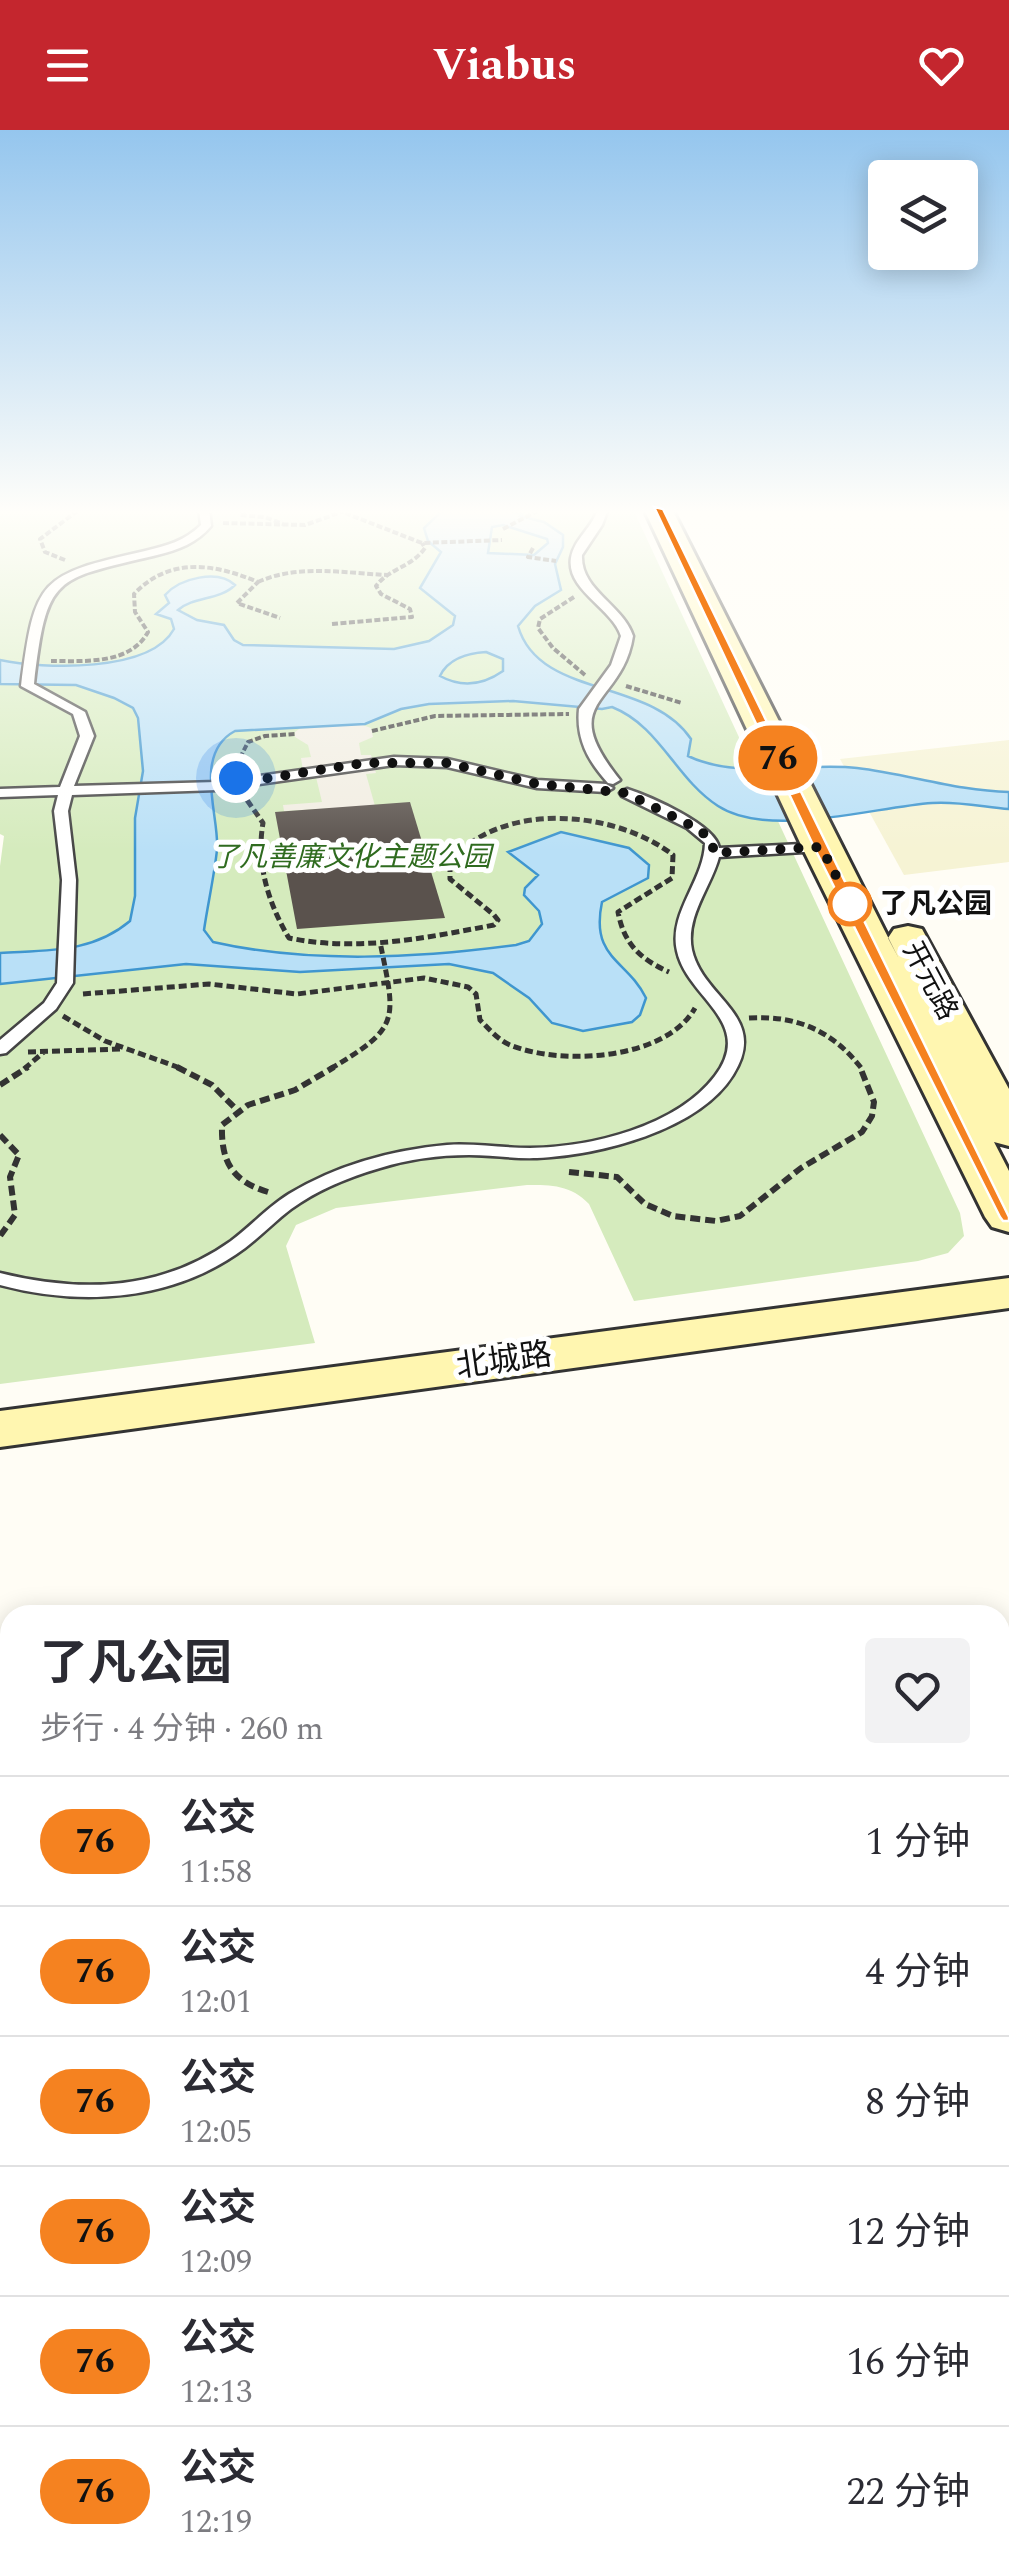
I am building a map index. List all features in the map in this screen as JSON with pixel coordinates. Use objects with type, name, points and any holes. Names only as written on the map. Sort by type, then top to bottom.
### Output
[{"type":"main road","name":"开元路","points":[[721,623],[795,757],[1009,1217]]},
{"type":"main road","points":[[744,623],[794,722]]},
{"type":"main road","name":"开元路","points":[[827,832],[1009,1132]]},
{"type":"main road","name":"北城路","points":[[0,1429],[1009,1292]]},
{"type":"lane","points":[[8,1051],[59,993],[69,880],[61,822],[65,791],[85,744],[84,718],[66,704],[27,686],[36,623]]},
{"type":"lane","points":[[615,787],[585,740],[584,712],[625,650],[626,631],[621,623]]},
{"type":"lane","points":[[0,793],[217,786],[394,760],[447,763],[537,784],[615,787],[700,830],[712,842],[711,868],[692,904],[684,949],[704,985],[733,1020],[736,1050],[728,1072],[715,1088],[692,1107],[638,1131],[582,1148],[530,1153],[442,1150],[378,1160],[294,1199],[211,1262],[149,1286],[76,1293],[42,1290],[0,1279]]},
{"type":"lane","points":[[714,853],[827,832]]},
{"type":"path","points":[[30,662],[87,659],[136,649],[148,632],[143,623]]},
{"type":"path","points":[[332,624],[342,623]]},
{"type":"path","points":[[539,623],[538,628],[552,648],[577,669],[603,683],[653,692],[682,703]]},
{"type":"path","points":[[372,731],[461,714],[584,712]]},
{"type":"path","points":[[294,734],[248,742],[236,765],[237,783],[263,824],[258,852],[277,918],[289,938],[381,946],[494,925],[498,920],[494,915],[448,878],[452,859],[472,841],[493,832],[525,822],[564,818],[644,839],[672,855],[675,864],[668,885],[618,912],[624,942],[634,955],[671,973]]},
{"type":"path","points":[[294,1199],[249,1188],[229,1172],[220,1150],[222,1125],[248,1105],[295,1090],[374,1043],[390,1022],[381,946]]},
{"type":"path","points":[[59,993],[209,984],[297,994],[424,978],[468,986],[476,994],[480,1020],[508,1044],[569,1055],[619,1052],[660,1040],[692,1018],[692,994]]},
{"type":"path","points":[[59,993],[100,1038],[200,1076],[229,1098],[239,1112]]},
{"type":"path","points":[[530,1153],[549,1170],[621,1178],[648,1207],[692,1219],[719,1221],[744,1215],[764,1203],[800,1168],[865,1128],[876,1102],[872,1085],[848,1049],[829,1032],[782,1018],[733,1020]]},
{"type":"path","points":[[8,1051],[126,1049]]},
{"type":"path","points":[[1,1082],[23,1072],[45,1051]]},
{"type":"path","points":[[0,1135],[19,1155],[10,1177],[15,1215],[0,1236]]},
{"type":"shaded area","points":[[357,723],[371,728],[373,737],[359,743],[361,755],[371,755],[376,773],[366,774],[375,806],[284,811],[283,805],[322,802],[316,777],[304,777],[301,758],[311,757],[308,745],[295,737],[295,732],[303,726]]},
{"type":"shaded area","points":[[1009,740],[1009,862],[904,875],[840,759]]},
{"type":"green space","name":"了凡善廉文化主题公园","points":[[0,623],[686,623],[960,1213],[964,1236],[948,1253],[918,1261],[634,1301],[589,1204],[568,1190],[527,1185],[336,1208],[296,1225],[286,1246],[315,1343],[0,1384],[0,866],[4,836],[0,834]]},
{"type":"water","points":[[172,623],[224,625],[234,640],[243,645],[394,649],[429,641],[453,625],[520,623],[518,626],[530,649],[548,666],[650,705],[673,719],[691,739],[688,756],[707,763],[749,769],[857,768],[970,789],[1009,792],[1009,809],[941,803],[793,821],[739,816],[703,794],[643,727],[612,707],[513,701],[429,704],[401,709],[365,724],[235,731],[222,741],[211,770],[217,850],[204,930],[213,942],[287,954],[364,957],[441,953],[529,941],[542,924],[539,911],[524,895],[525,888],[538,875],[508,852],[561,832],[629,848],[649,865],[648,878],[602,902],[600,921],[606,947],[646,998],[640,1015],[632,1022],[583,1031],[552,1023],[529,998],[493,973],[449,964],[300,972],[186,964],[0,984],[0,953],[85,944],[130,921],[135,896],[135,818],[143,771],[138,718],[133,708],[76,685],[0,684],[0,660],[68,666],[120,661],[161,643],[174,629]],"holes":[[[486,652],[503,659],[503,671],[488,679],[472,683],[440,676],[448,665],[472,654]]]},
{"type":"building","points":[[410,802],[445,918],[297,929],[275,812]]},
{"type":"bus line","name":"76","points":[[715,623],[821,847],[1009,1217]]},
{"type":"place","name":"了凡公园","points":[[850,904]]},
{"type":"route","points":[[236,778],[237,783],[394,760],[447,763],[537,784],[606,788],[626,793],[692,825],[708,836],[714,853],[821,847],[856,914],[850,904]]}]
